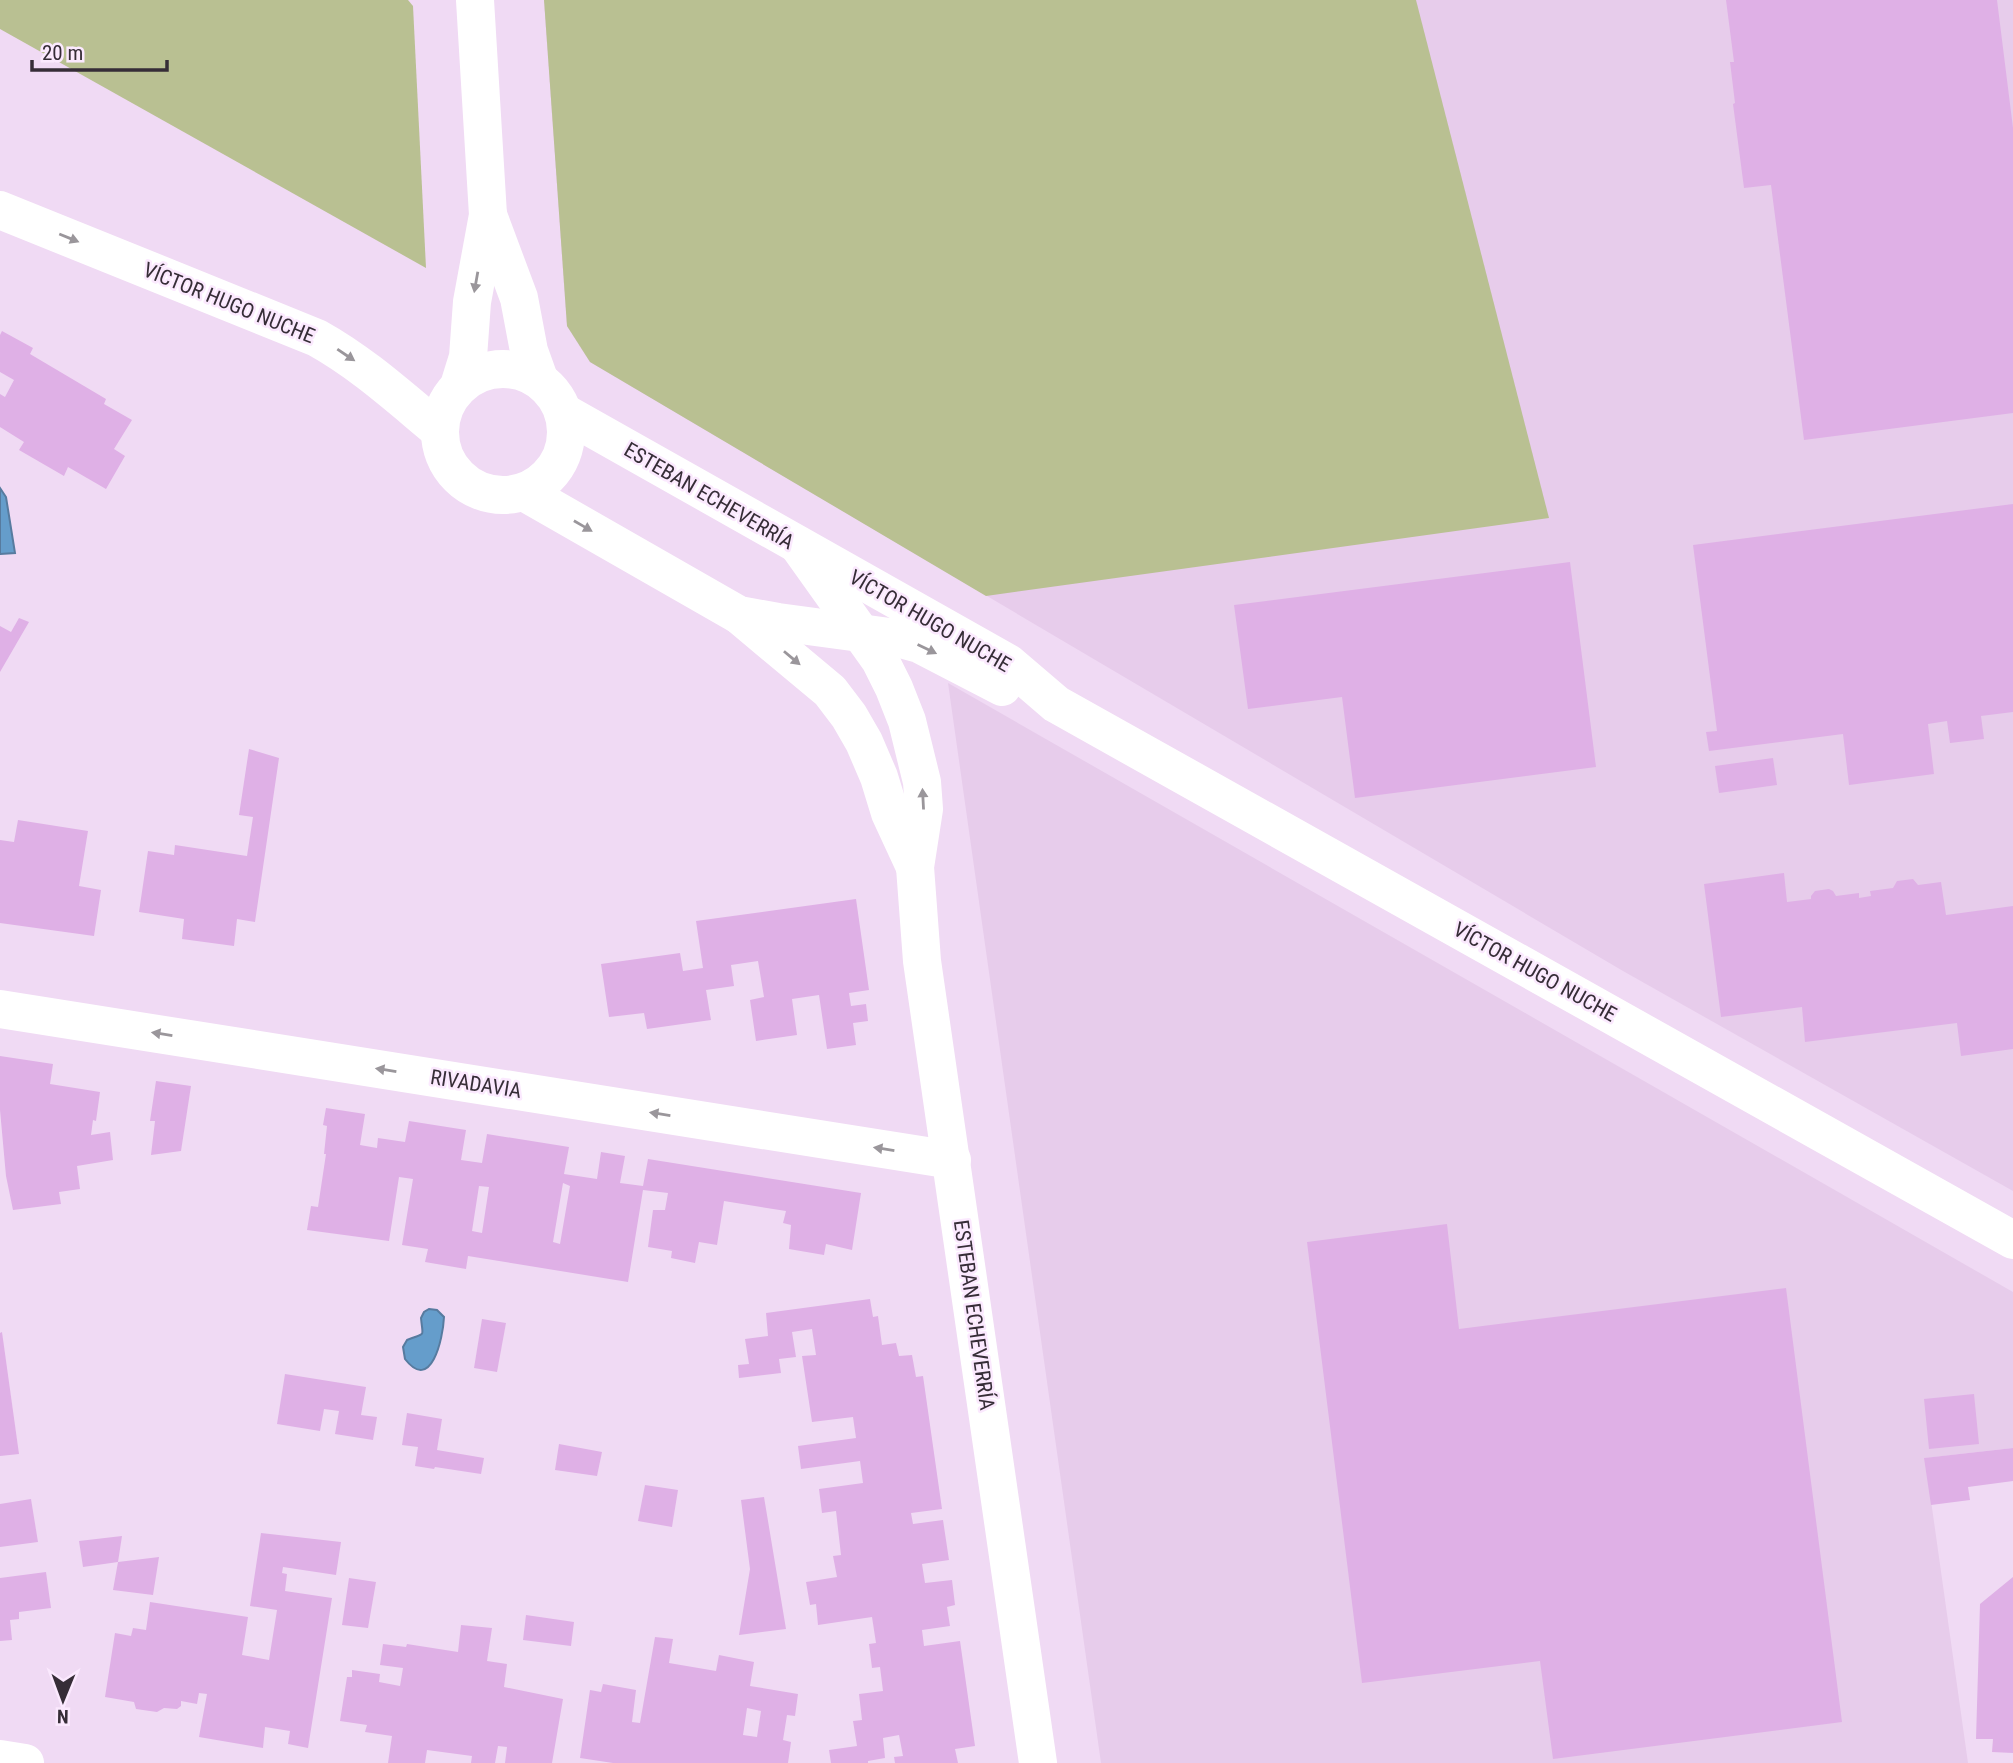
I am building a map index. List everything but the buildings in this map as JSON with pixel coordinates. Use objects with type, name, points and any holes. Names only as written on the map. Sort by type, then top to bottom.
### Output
[{"type":"street","points":[[459,386],[468,357],[472,302],[488,215],[475,0]]},
{"type":"street","name":"VÍCTOR HUGO NUCHE","points":[[0,209],[317,338],[343,352],[370,372],[439,430]]},
{"type":"street","points":[[488,215],[519,298],[529,351],[539,379]]},
{"type":"street","points":[[496,368],[519,370],[539,379],[557,397],[566,419],[566,442],[558,465],[542,482],[524,492],[498,496],[475,489],[456,476],[443,456],[439,430],[443,410],[459,386],[473,375],[496,368]]},
{"type":"street","name":"ESTEBAN ECHEVERRÍA","points":[[563,412],[798,545],[880,660],[907,721],[922,782],[924,809],[915,867],[922,961],[1038,1763]]},
{"type":"street","name":"ESTEBAN ECHEVERRÍA","points":[[524,492],[739,615],[830,691],[864,742],[890,813],[915,867]]},
{"type":"street","name":"VÍCTOR HUGO NUCHE","points":[[798,545],[1008,663],[1056,704],[2013,1240]]},
{"type":"street","name":"ESTEBAN ECHEVERRÍA","points":[[739,615],[861,633]]},
{"type":"street","name":"VÍCTOR HUGO NUCHE","points":[[861,633],[919,644],[994,684],[1056,704]]},
{"type":"street","name":"RIVADAVIA","points":[[0,1009],[952,1160]]},
{"type":"street","points":[[0,1759],[25,1763]]},
{"type":"shaded area","points":[[544,0],[2013,0],[2013,1191],[1623,971],[590,362],[567,326]]},
{"type":"shaded area","points":[[948,683],[2013,1292],[2013,1448],[1925,1458],[1968,1763],[1101,1763]]},
{"type":"green space","points":[[0,0],[408,0],[413,6],[426,268],[0,29]]},
{"type":"green space","points":[[544,0],[1416,0],[1549,518],[986,596],[590,362],[567,326]]},
{"type":"water","points":[[0,488],[6,497],[15,553],[0,554]]},
{"type":"water","points":[[429,1309],[437,1310],[444,1317],[443,1327],[434,1359],[422,1370],[414,1368],[405,1359],[403,1347],[407,1340],[422,1334],[421,1318]]}]
